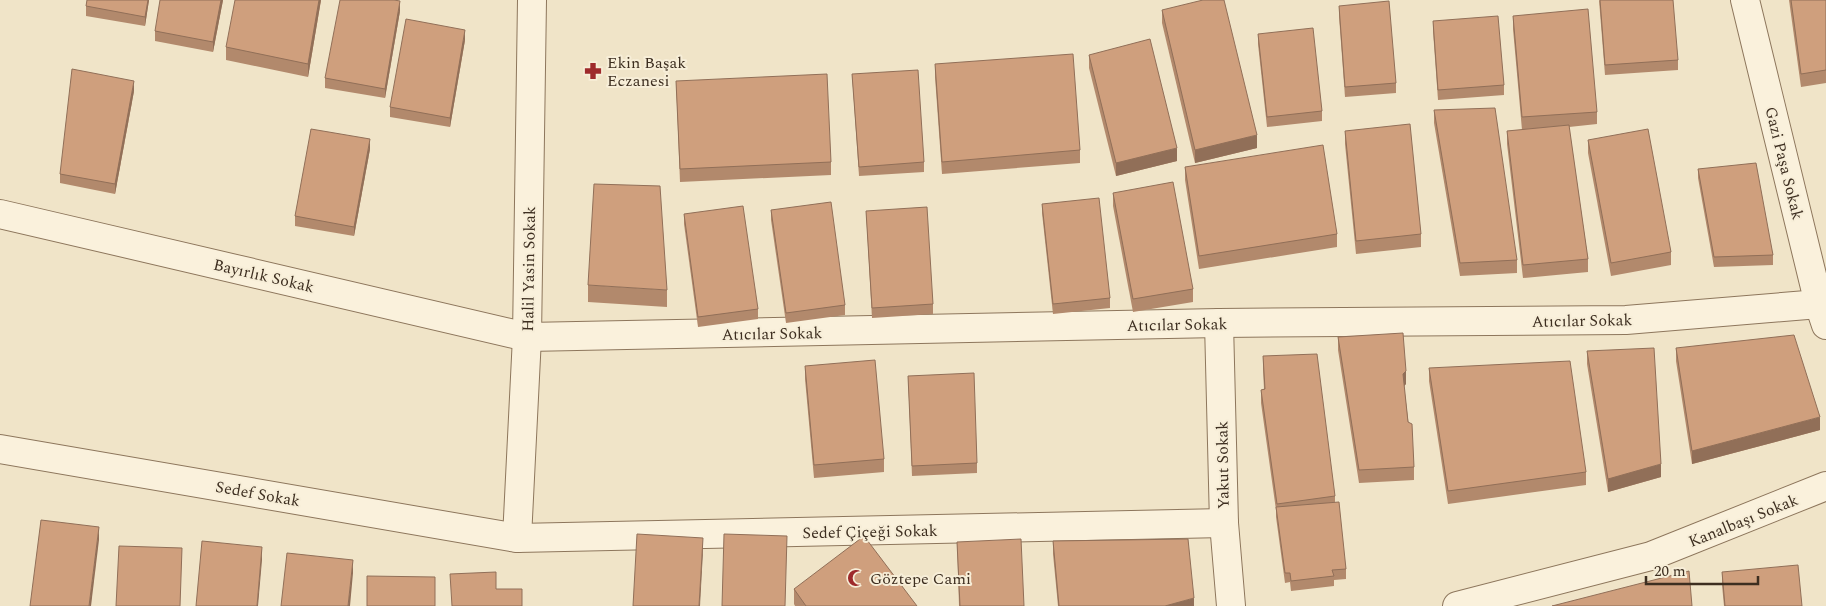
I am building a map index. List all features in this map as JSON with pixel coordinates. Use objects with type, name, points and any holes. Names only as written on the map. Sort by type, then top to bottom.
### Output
[{"type":"street","name":"Halil Yasin Sokak","points":[[517,538],[527,337],[532,0]]},
{"type":"street","name":"Gazi Paşa Sokak","points":[[1745,0],[1824,310]]},
{"type":"street","name":"Bayırlık Sokak","points":[[0,214],[527,337]]},
{"type":"street","name":"Atıcılar Sokak","points":[[527,337],[1219,323],[1626,320],[1824,310]]},
{"type":"street","name":"Yakut Sokak","points":[[1219,323],[1224,524],[1231,606]]},
{"type":"street","name":"Sedef Sokak","points":[[0,449],[517,538]]},
{"type":"street","name":"Kanalbaşı Sokak","points":[[1457,606],[1651,556],[1826,486]]},
{"type":"street","name":"Sedef Çiçeği Sokak","points":[[517,538],[1224,524]]},
{"type":"building","points":[[87,0],[148,0],[145,17],[86,6]]},
{"type":"building","points":[[160,0],[221,0],[213,42],[155,31]]},
{"type":"building","points":[[235,0],[319,0],[308,64],[226,47]]},
{"type":"building","points":[[340,0],[400,1],[385,89],[325,78]]},
{"type":"building","points":[[1203,0],[1224,0],[1257,135],[1195,150],[1162,10]]},
{"type":"building","points":[[1600,0],[1673,0],[1678,60],[1605,65]]},
{"type":"building","points":[[1791,0],[1826,0],[1826,70],[1801,74]]},
{"type":"building","points":[[1389,1],[1396,83],[1345,87],[1339,6]]},
{"type":"building","points":[[1588,9],[1597,112],[1522,117],[1513,16]]},
{"type":"building","points":[[1498,16],[1504,85],[1438,90],[1433,21]]},
{"type":"building","points":[[406,19],[465,30],[450,118],[390,107]]},
{"type":"building","points":[[1313,28],[1322,111],[1267,117],[1258,34]]},
{"type":"building","points":[[1150,39],[1177,148],[1116,163],[1089,55]]},
{"type":"building","points":[[1073,54],[1080,150],[942,162],[935,64]]},
{"type":"building","points":[[72,69],[134,81],[115,184],[60,174]]},
{"type":"building","points":[[918,70],[924,162],[859,167],[852,74]]},
{"type":"building","points":[[827,74],[831,162],[680,169],[676,81]]},
{"type":"building","points":[[1495,108],[1517,260],[1460,263],[1434,110]]},
{"type":"building","points":[[1410,124],[1421,234],[1356,241],[1345,131]]},
{"type":"building","points":[[1569,125],[1588,259],[1523,265],[1507,131]]},
{"type":"building","points":[[311,129],[370,139],[354,227],[295,216]]},
{"type":"building","points":[[1648,129],[1671,252],[1611,263],[1588,140]]},
{"type":"building","points":[[1323,145],[1337,234],[1199,256],[1185,167]]},
{"type":"building","points":[[1756,163],[1773,255],[1714,257],[1698,169]]},
{"type":"building","points":[[1173,182],[1193,289],[1133,299],[1113,193]]},
{"type":"building","points":[[594,184],[660,186],[667,290],[588,285]]},
{"type":"building","points":[[1099,198],[1110,298],[1053,304],[1042,204]]},
{"type":"building","points":[[831,202],[845,305],[786,313],[771,210]]},
{"type":"building","points":[[743,206],[758,309],[698,317],[684,214]]},
{"type":"building","points":[[927,207],[933,304],[872,308],[866,211]]},
{"type":"building","points":[[1403,333],[1406,371],[1403,374],[1408,422],[1412,424],[1414,467],[1359,470],[1338,337]]},
{"type":"building","points":[[1794,335],[1820,417],[1692,451],[1676,348]]},
{"type":"building","points":[[1654,348],[1661,464],[1608,479],[1587,351]]},
{"type":"building","points":[[1317,354],[1335,496],[1277,504],[1261,390],[1265,389],[1263,356]]},
{"type":"building","points":[[875,360],[884,459],[814,465],[805,366]]},
{"type":"building","points":[[1570,361],[1586,472],[1448,491],[1429,368]]},
{"type":"building","points":[[974,373],[977,463],[912,466],[908,376]]},
{"type":"building","points":[[1339,502],[1346,569],[1332,570],[1334,576],[1291,581],[1290,573],[1285,573],[1276,507]]},
{"type":"building","points":[[41,520],[99,527],[89,606],[30,606]]},
{"type":"building","points":[[637,534],[703,538],[699,606],[633,606]]},
{"type":"building","points":[[724,534],[787,536],[785,606],[722,606]]},
{"type":"building","name":"Göztepe Cami","points":[[864,536],[917,606],[806,606],[794,589]]},
{"type":"building","points":[[1021,539],[1024,606],[960,606],[957,542]]},
{"type":"building","points":[[1188,539],[1194,598],[1165,606],[1059,606],[1053,541]]},
{"type":"building","points":[[202,541],[262,547],[257,606],[196,606]]},
{"type":"building","points":[[119,546],[182,548],[180,606],[116,606]]},
{"type":"building","points":[[287,553],[353,560],[348,606],[281,606]]},
{"type":"building","points":[[1798,565],[1802,606],[1725,606],[1722,572]]},
{"type":"building","points":[[1689,571],[1692,606],[1552,606]]},
{"type":"building","points":[[496,572],[496,589],[522,589],[522,606],[452,606],[450,574]]},
{"type":"building","points":[[367,576],[435,577],[435,606],[367,606]]},
{"type":"place","name":"Ekin Başak Eczanesi","points":[[593,71]]},
{"type":"place","name":"Göztepe Cami","points":[[856,578]]}]
